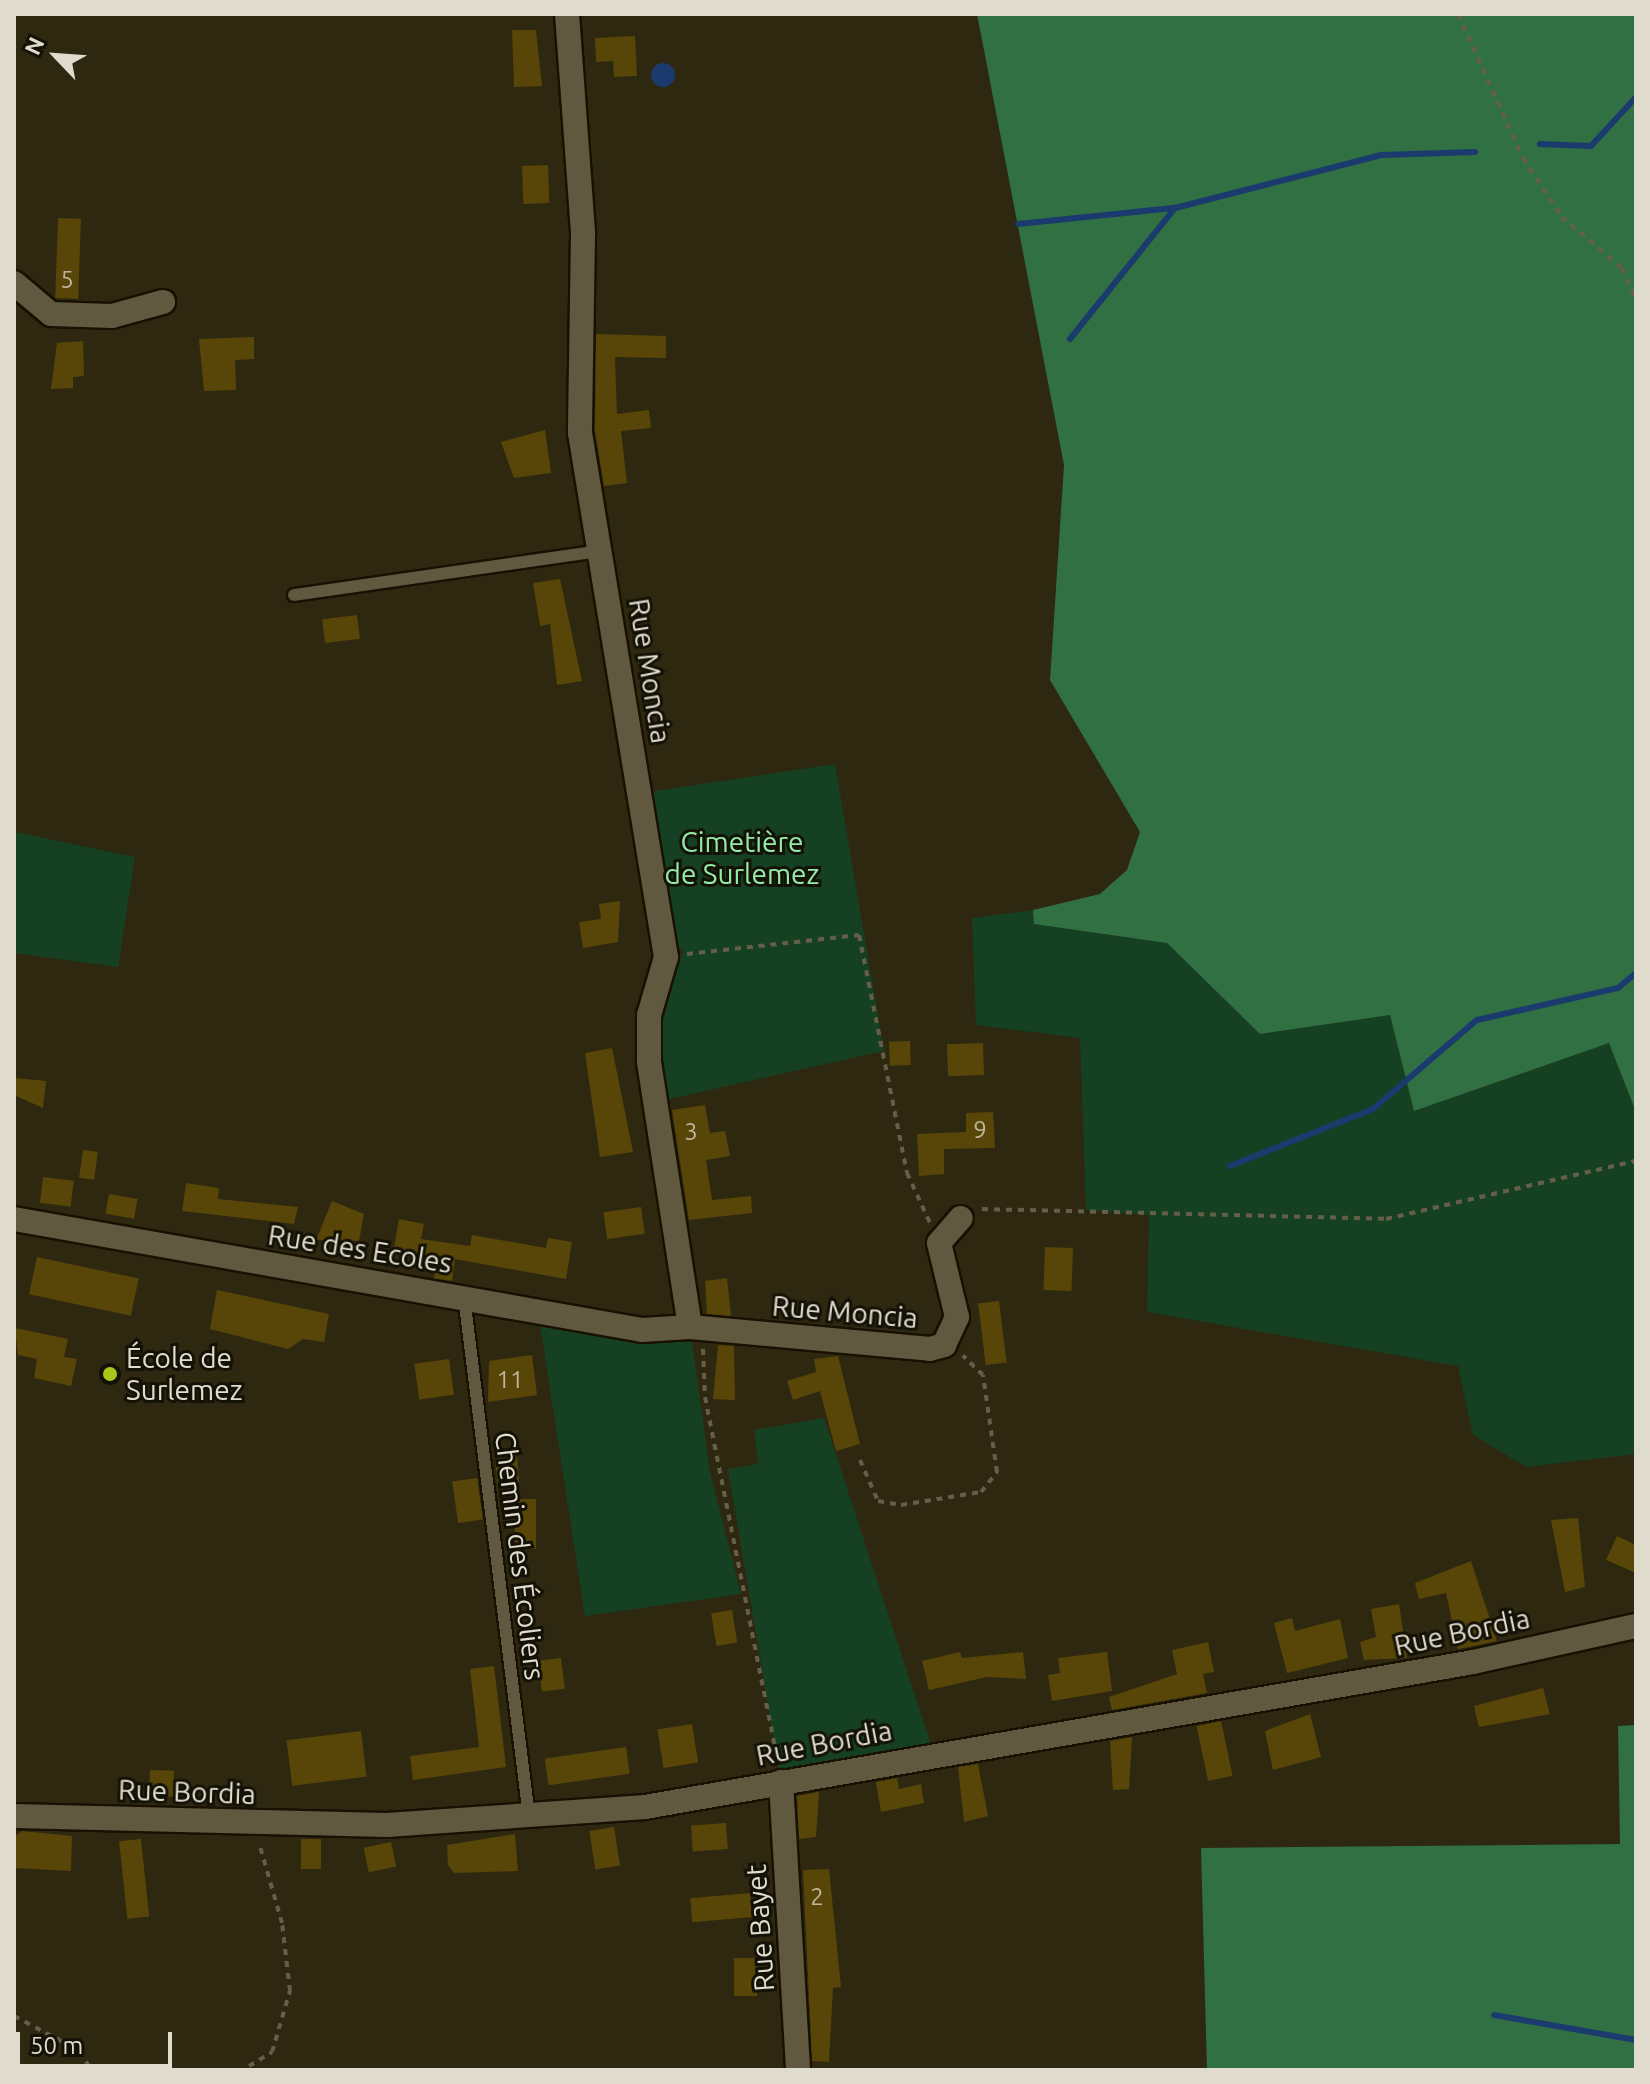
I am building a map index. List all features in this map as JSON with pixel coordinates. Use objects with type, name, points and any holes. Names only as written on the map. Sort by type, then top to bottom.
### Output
[{"type":"street","name":"Rue Moncia","points":[[567,17],[583,234],[580,433],[666,957],[649,1015],[649,1062],[693,1327],[930,1349],[948,1340],[957,1317],[939,1243]]},
{"type":"street","points":[[14,283],[51,314],[112,316],[163,302]]},
{"type":"street","points":[[939,1243],[961,1218]]},
{"type":"street","name":"Rue des Ecoles","points":[[14,1219],[642,1330],[693,1327]]},
{"type":"street","name":"Rue Bordia","points":[[14,1816],[254,1825],[529,1820],[781,1782],[1473,1662],[1636,1626]]},
{"type":"street","name":"Rue Bayet","points":[[781,1782],[798,2070]]},
{"type":"lane","points":[[294,595],[600,551]]},
{"type":"lane","name":"Chemin des Écoliers","points":[[464,1297],[529,1820]]},
{"type":"path","points":[[1458,14],[1523,158],[1562,217],[1622,268],[1636,299]]},
{"type":"path","points":[[666,957],[859,935],[907,1173],[939,1243]]},
{"type":"path","points":[[961,1218],[1003,1207],[1386,1219],[1636,1161]]},
{"type":"path","points":[[693,1327],[781,1782]]},
{"type":"path","points":[[860,1460],[866,1487],[878,1501],[901,1505],[981,1492],[997,1472],[983,1375],[948,1340]]},
{"type":"path","points":[[249,2066],[272,2052],[290,1991],[282,1923],[254,1825]]},
{"type":"path","points":[[14,2016],[80,2051],[91,2070]]},
{"type":"green space","points":[[977,14],[1636,14],[1636,1112],[1609,1043],[1414,1111],[1390,1015],[1260,1034],[1167,943],[1034,924],[1033,910],[1100,894],[1127,870],[1140,832],[1050,680],[1064,465]]},
{"type":"green space","name":"Cimetière de Surlemez","points":[[835,764],[884,1051],[656,1102],[660,1018],[684,949],[673,949],[648,792]]},
{"type":"green space","points":[[14,785],[15,832],[135,857],[118,967],[14,953]]},
{"type":"green space","points":[[1033,910],[1034,924],[1167,943],[1260,1034],[1390,1015],[1414,1111],[1609,1043],[1636,1112],[1636,1454],[1526,1467],[1473,1435],[1458,1366],[1147,1312],[1149,1215],[1086,1210],[1080,1038],[976,1025],[972,918]]},
{"type":"green space","points":[[538,1311],[692,1342],[710,1472],[741,1594],[585,1616]]},
{"type":"green space","points":[[824,1418],[933,1751],[781,1782],[728,1469],[758,1464],[754,1430]]},
{"type":"green space","points":[[1636,1725],[1636,2070],[1207,2070],[1201,1848],[1620,1844],[1618,1726]]},
{"type":"water","points":[[663,63],[674,70],[675,75],[668,86],[663,87],[652,80],[651,75],[658,64]]},
{"type":"building","points":[[512,30],[536,30],[542,86],[514,87]]},
{"type":"building","points":[[635,36],[637,76],[614,77],[613,61],[596,62],[595,38]]},
{"type":"building","points":[[548,165],[549,203],[523,204],[522,166]]},
{"type":"building","points":[[58,218],[81,219],[78,299],[55,298]]},
{"type":"building","points":[[596,334],[666,336],[666,358],[615,357],[617,414],[649,410],[651,428],[621,431],[627,483],[604,486],[595,430]]},
{"type":"building","points":[[254,337],[254,359],[235,360],[236,390],[204,391],[199,339]]},
{"type":"building","points":[[83,341],[84,376],[73,377],[73,388],[51,389],[57,343]]},
{"type":"building","points":[[545,430],[551,473],[514,478],[501,442]]},
{"type":"building","points":[[560,579],[582,681],[557,685],[550,624],[540,626],[533,583]]},
{"type":"building","points":[[357,615],[360,639],[325,643],[322,619]]},
{"type":"building","points":[[620,901],[618,942],[583,948],[579,922],[601,919],[599,904]]},
{"type":"building","points":[[910,1041],[911,1065],[890,1066],[889,1042]]},
{"type":"building","points":[[983,1043],[984,1075],[948,1076],[947,1044]]},
{"type":"building","points":[[612,1048],[633,1152],[600,1157],[585,1053]]},
{"type":"building","points":[[14,1078],[46,1081],[43,1108],[14,1095]]},
{"type":"building","points":[[705,1105],[710,1133],[725,1131],[730,1156],[706,1160],[712,1200],[751,1196],[752,1213],[689,1220],[672,1110]]},
{"type":"building","points":[[993,1112],[995,1148],[944,1149],[944,1174],[919,1176],[917,1134],[966,1132],[966,1113]]},
{"type":"building","points":[[83,1150],[98,1152],[94,1180],[79,1178]]},
{"type":"building","points":[[43,1177],[74,1181],[71,1207],[40,1203]]},
{"type":"building","points":[[186,1183],[219,1188],[218,1199],[298,1207],[294,1224],[182,1211]]},
{"type":"building","points":[[109,1194],[138,1199],[134,1219],[106,1214]]},
{"type":"building","points":[[332,1201],[364,1214],[359,1241],[316,1240]]},
{"type":"building","points":[[641,1207],[645,1234],[607,1239],[603,1212]]},
{"type":"building","points":[[399,1219],[424,1224],[421,1239],[470,1246],[472,1235],[546,1248],[548,1238],[572,1242],[566,1279],[455,1259],[452,1281],[434,1278],[436,1262],[393,1254]]},
{"type":"building","points":[[1045,1247],[1073,1248],[1071,1291],[1043,1290]]},
{"type":"building","points":[[37,1257],[139,1279],[131,1316],[29,1294]]},
{"type":"building","points":[[727,1278],[731,1316],[707,1314],[705,1281]]},
{"type":"building","points":[[217,1290],[329,1314],[324,1342],[303,1339],[288,1349],[210,1329]]},
{"type":"building","points":[[999,1301],[1007,1363],[986,1365],[978,1304]]},
{"type":"building","points":[[15,1328],[68,1339],[64,1357],[77,1359],[71,1386],[34,1378],[37,1359],[18,1355]]},
{"type":"building","points":[[718,1345],[734,1346],[735,1400],[713,1399]]},
{"type":"building","points":[[532,1355],[537,1395],[488,1402],[489,1361]]},
{"type":"building","points":[[838,1356],[860,1444],[836,1451],[820,1391],[793,1400],[787,1381],[816,1372],[814,1359]]},
{"type":"building","points":[[449,1359],[454,1395],[419,1400],[414,1364]]},
{"type":"building","points":[[517,1457],[519,1482],[497,1484],[495,1459]]},
{"type":"building","points":[[477,1478],[483,1520],[458,1523],[452,1481]]},
{"type":"building","points":[[515,1499],[536,1499],[536,1549],[515,1549]]},
{"type":"building","points":[[1578,1518],[1585,1587],[1565,1592],[1551,1520]]},
{"type":"building","points":[[1617,1536],[1636,1545],[1636,1573],[1606,1560]]},
{"type":"building","points":[[1471,1561],[1497,1641],[1458,1649],[1446,1593],[1419,1599],[1415,1583]]},
{"type":"building","points":[[1399,1604],[1407,1658],[1364,1660],[1360,1642],[1376,1637],[1371,1609]]},
{"type":"building","points":[[732,1610],[737,1643],[716,1646],[711,1613]]},
{"type":"building","points":[[1292,1618],[1295,1631],[1340,1619],[1348,1658],[1287,1673],[1274,1623]]},
{"type":"building","points":[[1208,1642],[1214,1672],[1203,1674],[1207,1693],[1112,1710],[1109,1697],[1177,1674],[1172,1650]]},
{"type":"building","points":[[960,1652],[962,1658],[1023,1652],[1026,1679],[987,1677],[929,1690],[922,1661]]},
{"type":"building","points":[[1107,1652],[1112,1691],[1052,1701],[1048,1675],[1060,1673],[1058,1658]]},
{"type":"building","points":[[561,1658],[565,1689],[542,1692],[538,1661]]},
{"type":"building","points":[[494,1666],[506,1767],[413,1780],[410,1756],[479,1747],[470,1669]]},
{"type":"building","points":[[1543,1688],[1550,1714],[1479,1727],[1474,1706]]},
{"type":"building","points":[[1310,1714],[1321,1757],[1273,1770],[1265,1731]]},
{"type":"building","points":[[1221,1721],[1233,1776],[1208,1781],[1197,1726]]},
{"type":"building","points":[[692,1724],[698,1763],[664,1768],[657,1729]]},
{"type":"building","points":[[361,1731],[367,1777],[292,1786],[287,1740]]},
{"type":"building","points":[[1132,1737],[1129,1789],[1113,1790],[1110,1741]]},
{"type":"building","points":[[626,1747],[630,1774],[549,1785],[545,1758]]},
{"type":"building","points":[[978,1764],[988,1816],[964,1822],[958,1767]]},
{"type":"building","points":[[150,1770],[174,1771],[173,1797],[149,1796]]},
{"type":"building","points":[[897,1778],[899,1789],[921,1784],[924,1803],[881,1812],[876,1782]]},
{"type":"building","points":[[819,1792],[816,1837],[799,1839],[797,1796]]},
{"type":"building","points":[[726,1823],[728,1849],[693,1851],[691,1825]]},
{"type":"building","points":[[614,1827],[620,1866],[595,1869],[589,1831]]},
{"type":"building","points":[[22,1831],[72,1836],[71,1871],[14,1868],[14,1837]]},
{"type":"building","points":[[515,1834],[518,1871],[454,1873],[448,1865],[447,1845]]},
{"type":"building","points":[[141,1839],[149,1917],[127,1919],[119,1841]]},
{"type":"building","points":[[301,1839],[321,1839],[321,1869],[301,1869]]},
{"type":"building","points":[[391,1842],[396,1866],[369,1872],[364,1848]]},
{"type":"building","points":[[829,1869],[841,1987],[833,1988],[829,2062],[812,2061],[803,1870]]},
{"type":"building","points":[[750,1893],[752,1917],[692,1922],[690,1898]]},
{"type":"building","points":[[734,1958],[757,1958],[757,1996],[734,1996]]},
{"type":"waterway","points":[[1540,144],[1591,146],[1636,97]]},
{"type":"waterway","points":[[1070,339],[1175,208],[1382,155],[1475,152]]},
{"type":"waterway","points":[[1018,224],[1173,208]]},
{"type":"waterway","points":[[1230,1166],[1373,1109],[1477,1020],[1618,988],[1636,973]]},
{"type":"waterway","points":[[1494,2015],[1636,2040]]},
{"type":"place","name":"École de Surlemez","points":[[110,1374]]}]
